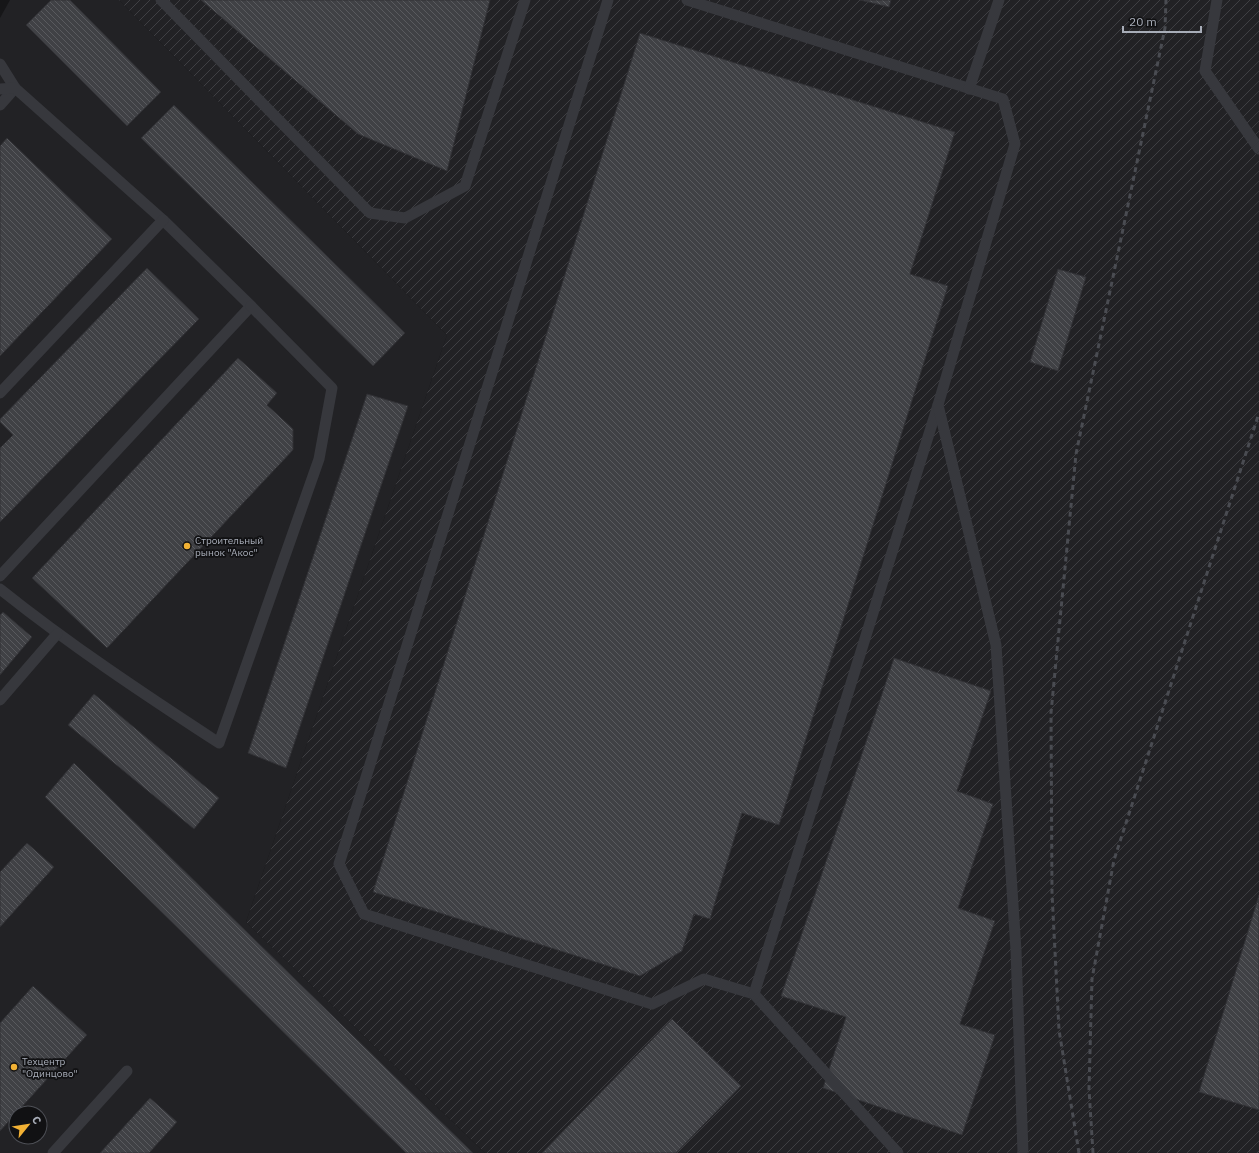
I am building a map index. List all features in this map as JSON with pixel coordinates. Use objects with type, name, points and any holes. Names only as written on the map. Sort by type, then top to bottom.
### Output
[{"type":"lane","points":[[161,0],[370,213],[405,218],[465,186],[525,0]]},
{"type":"lane","points":[[608,0],[339,864],[364,914],[652,1004],[704,979],[754,994],[898,1153]]},
{"type":"lane","points":[[687,0],[1003,99],[1015,144],[938,405],[754,994]]},
{"type":"lane","points":[[969,89],[999,0]]},
{"type":"lane","points":[[1218,0],[1205,71],[1259,149]]},
{"type":"lane","points":[[0,64],[15,88],[163,220],[332,388],[319,459],[219,743],[140,692],[57,634],[0,589]]},
{"type":"lane","points":[[0,89],[15,88]]},
{"type":"lane","points":[[0,105],[15,88]]},
{"type":"lane","points":[[0,394],[163,220]]},
{"type":"lane","points":[[0,576],[250,306]]},
{"type":"lane","points":[[938,405],[996,646],[1016,950],[1023,1153]]},
{"type":"lane","points":[[0,700],[57,634]]},
{"type":"lane","points":[[53,1153],[127,1071]]},
{"type":"shaded area","name":"Строительный рынок \"Акос\"","points":[[10,0],[119,0],[447,335],[246,922],[485,1153],[0,1153],[0,18]]},
{"type":"shaded area","points":[[119,0],[1259,0],[1259,1153],[485,1153],[246,922],[447,335]]},
{"type":"building","points":[[51,0],[70,0],[161,92],[127,126],[26,25]]},
{"type":"building","points":[[201,0],[490,0],[447,171],[358,134]]},
{"type":"building","points":[[860,0],[891,0],[889,7]]},
{"type":"building","points":[[640,33],[955,132],[910,274],[948,286],[779,825],[742,813],[710,919],[694,914],[682,951],[640,976],[373,892]]},
{"type":"building","points":[[174,105],[405,333],[373,366],[141,138]]},
{"type":"building","points":[[7,138],[112,239],[0,356],[0,146]]},
{"type":"building","points":[[147,268],[199,319],[0,522],[0,448],[13,435],[0,422],[0,419]]},
{"type":"building","points":[[1058,269],[1086,277],[1058,371],[1030,362]]},
{"type":"building","points":[[238,358],[277,393],[267,405],[293,429],[293,450],[107,648],[32,578]]},
{"type":"building","points":[[367,394],[408,406],[286,768],[248,753]]},
{"type":"building","points":[[3,612],[32,637],[0,675],[0,615]]},
{"type":"building","points":[[894,658],[991,691],[957,791],[993,804],[958,908],[995,921],[960,1024],[995,1035],[962,1135],[823,1088],[846,1017],[781,996]]},
{"type":"building","points":[[94,694],[219,798],[194,829],[68,725]]},
{"type":"building","points":[[74,763],[473,1153],[406,1153],[45,797]]},
{"type":"building","points":[[27,843],[54,867],[0,927],[0,872]]},
{"type":"building","points":[[1259,895],[1259,1110],[1199,1092]]},
{"type":"building","points":[[33,986],[87,1035],[24,1105],[8,1105],[8,1122],[0,1131],[0,1023]]},
{"type":"building","points":[[672,1019],[741,1086],[676,1153],[542,1153]]},
{"type":"building","points":[[150,1098],[177,1122],[149,1153],[100,1153]]},
{"type":"railway","points":[[1079,1153],[1059,1030],[1052,893],[1051,713],[1076,454],[1165,28],[1166,0]]},
{"type":"railway","points":[[1093,1153],[1089,1089],[1092,979],[1114,860],[1259,413]]},
{"type":"place","name":"Строительный рынок \"Акос\"","points":[[187,546]]},
{"type":"place","name":"Техцентр \"Одинцово\"","points":[[14,1067]]}]
